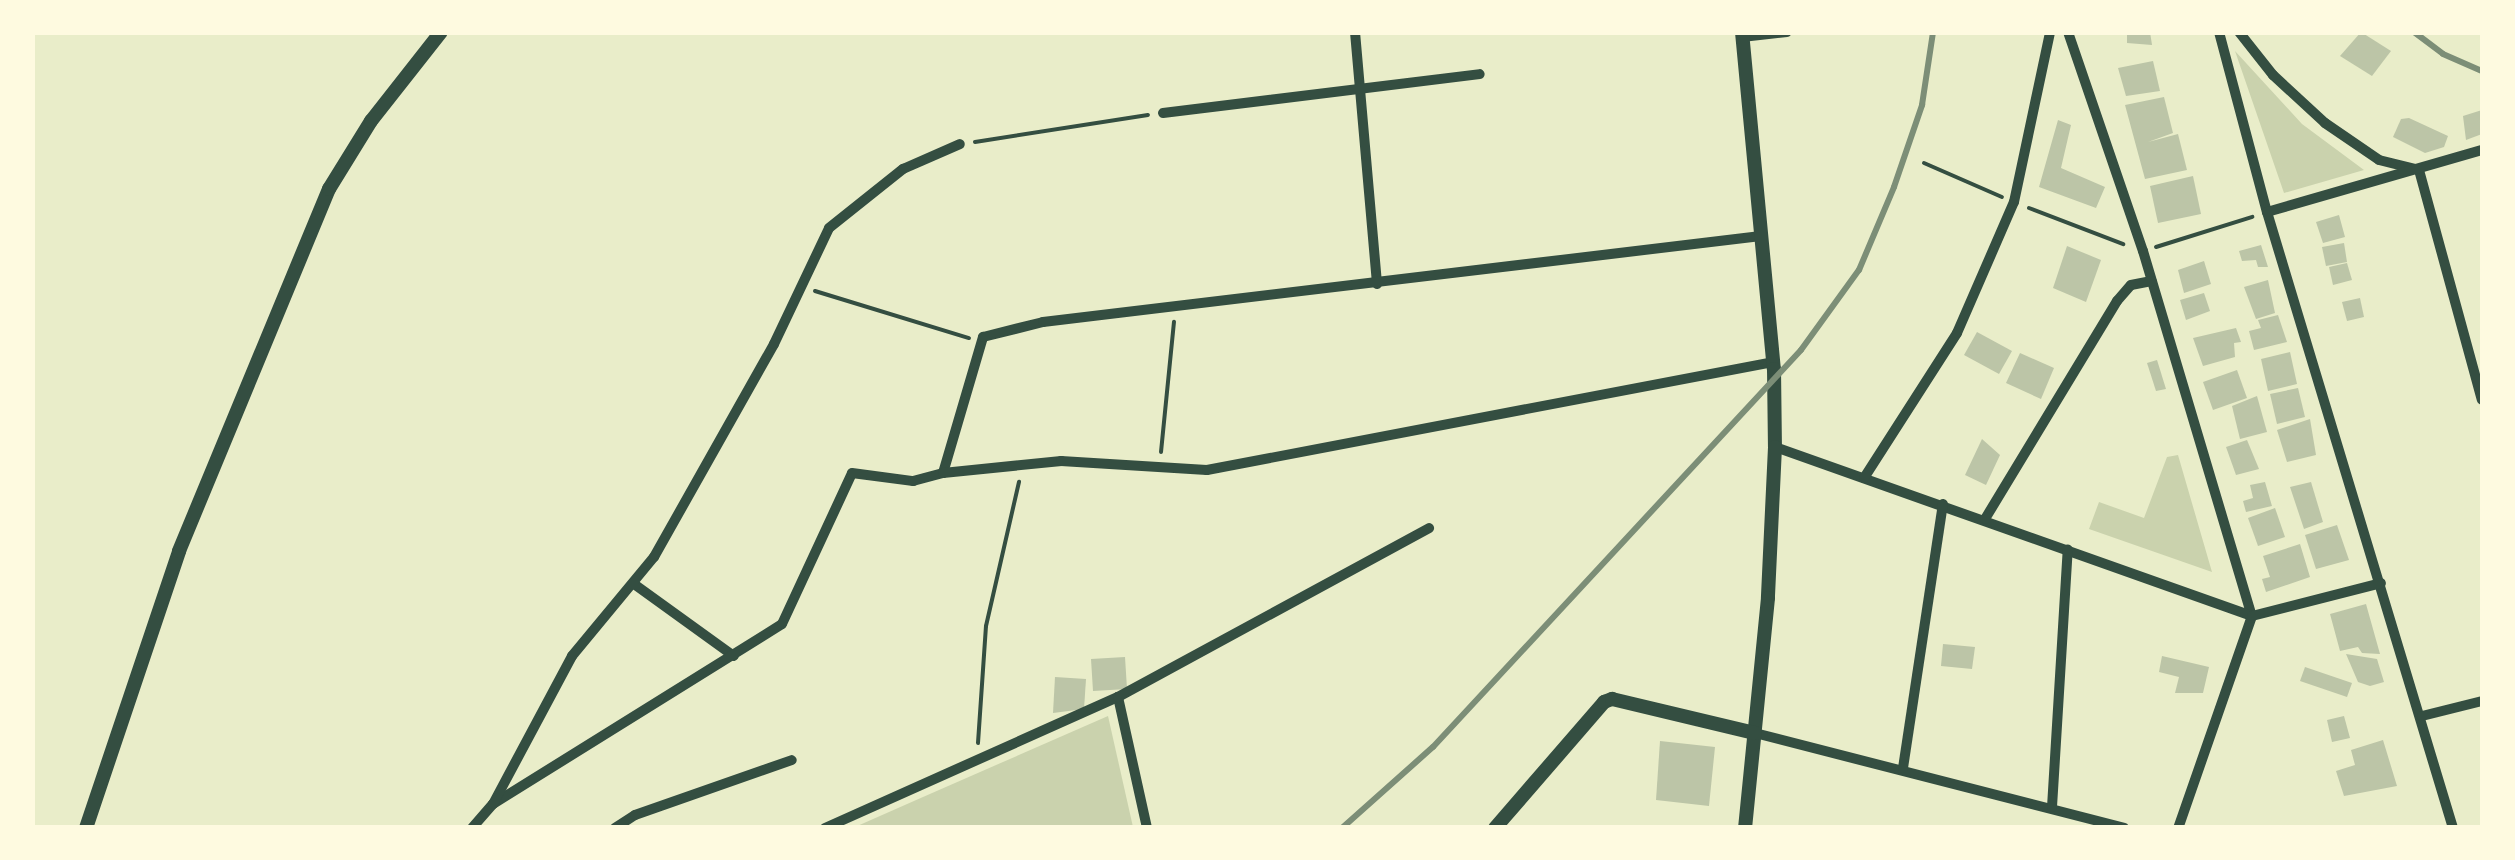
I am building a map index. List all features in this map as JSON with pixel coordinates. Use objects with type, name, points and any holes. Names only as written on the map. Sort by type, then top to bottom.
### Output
[{"type":"street","points":[[86,828],[179,551],[329,189],[371,122],[440,32]]},
{"type":"street","points":[[1355,32],[1377,284]]},
{"type":"street","points":[[1745,828],[1775,447],[1775,392],[1742,34],[1787,32]]},
{"type":"street","points":[[1864,478],[1957,333],[2014,202],[2050,32]]},
{"type":"street","points":[[2068,32],[2143,251],[2252,616],[2178,828]]},
{"type":"street","points":[[2219,32],[2267,212],[2453,828]]},
{"type":"street","points":[[2240,32],[2273,75],[2325,123],[2379,160],[2419,170]]},
{"type":"street","points":[[1163,113],[1480,74]]},
{"type":"street","points":[[472,828],[492,804],[572,656],[654,557],[774,344],[829,228],[863,197],[903,169],[960,144]]},
{"type":"street","points":[[2267,212],[2482,150]]},
{"type":"street","points":[[2419,170],[2482,400]]},
{"type":"street","points":[[943,473],[984,337],[1042,322],[1761,236]]},
{"type":"street","points":[[1984,519],[2117,301],[2131,285],[2152,281]]},
{"type":"street","points":[[492,804],[782,624],[847,476],[856,473],[913,481],[1022,462],[1207,470],[1774,366]]},
{"type":"street","points":[[1775,447],[2252,616],[2381,583]]},
{"type":"street","points":[[1903,768],[1943,504]]},
{"type":"street","points":[[825,828],[1118,697],[1428,528]]},
{"type":"street","points":[[2052,807],[2068,549]]},
{"type":"street","points":[[634,584],[734,656]]},
{"type":"street","points":[[1118,697],[1147,828]]},
{"type":"street","points":[[1496,828],[1604,702],[1612,699],[1903,768],[2124,828]]},
{"type":"street","points":[[2422,716],[2482,701]]},
{"type":"street","points":[[615,828],[635,816],[792,760]]},
{"type":"street","points":[[635,816],[644,828]]},
{"type":"path","points":[[960,144],[1163,113]]},
{"type":"path","points":[[1924,163],[2143,251],[2267,212]]},
{"type":"path","points":[[800,286],[967,338],[984,337]]},
{"type":"path","points":[[1159,467],[1176,307]]},
{"type":"path","points":[[978,758],[978,686],[986,626],[1022,462]]},
{"type":"green space","points":[[2235,51],[2302,124],[2364,170],[2284,193]]},
{"type":"green space","points":[[2178,455],[2212,572],[2089,529],[2099,502],[2144,518],[2167,457]]},
{"type":"green space","points":[[1108,716],[1133,827],[855,827],[923,797]]},
{"type":"building","points":[[2150,32],[2152,45],[2127,43],[2127,35]]},
{"type":"building","points":[[2361,32],[2391,51],[2372,76],[2340,56]]},
{"type":"building","points":[[2153,61],[2160,91],[2126,96],[2118,68]]},
{"type":"building","points":[[2164,97],[2173,133],[2148,142],[2178,134],[2187,170],[2145,179],[2125,105]]},
{"type":"building","points":[[2482,110],[2482,134],[2466,140],[2463,116]]},
{"type":"building","points":[[2409,118],[2448,136],[2444,147],[2425,153],[2393,137],[2401,119]]},
{"type":"building","points":[[2058,120],[2071,125],[2061,168],[2105,187],[2096,208],[2039,187]]},
{"type":"building","points":[[2193,176],[2201,214],[2158,223],[2150,186]]},
{"type":"building","points":[[2339,215],[2345,237],[2323,243],[2316,222]]},
{"type":"building","points":[[2344,243],[2347,262],[2326,266],[2322,247]]},
{"type":"building","points":[[2261,245],[2268,267],[2258,267],[2256,260],[2242,261],[2239,251]]},
{"type":"building","points":[[2067,246],[2101,260],[2086,302],[2053,288]]},
{"type":"building","points":[[2204,261],[2211,284],[2184,293],[2178,270]]},
{"type":"building","points":[[2347,263],[2352,280],[2333,285],[2329,267]]},
{"type":"building","points":[[2268,280],[2275,313],[2256,319],[2244,287]]},
{"type":"building","points":[[2204,293],[2210,311],[2186,320],[2180,300]]},
{"type":"building","points":[[2360,298],[2364,317],[2347,321],[2342,302]]},
{"type":"building","points":[[2278,315],[2287,342],[2254,350],[2249,331],[2261,328],[2258,320]]},
{"type":"building","points":[[2236,328],[2241,342],[2234,343],[2235,357],[2203,366],[2193,338]]},
{"type":"building","points":[[1977,332],[2012,351],[1999,374],[1964,355]]},
{"type":"building","points":[[2290,352],[2297,384],[2268,391],[2261,359]]},
{"type":"building","points":[[2020,353],[2054,368],[2041,399],[2006,383]]},
{"type":"building","points":[[2157,360],[2166,389],[2156,391],[2147,363]]},
{"type":"building","points":[[2237,370],[2247,398],[2213,410],[2203,382]]},
{"type":"building","points":[[2298,388],[2305,417],[2277,424],[2270,394]]},
{"type":"building","points":[[2257,396],[2267,432],[2240,439],[2232,406]]},
{"type":"building","points":[[2310,419],[2316,455],[2287,462],[2277,430]]},
{"type":"building","points":[[1982,439],[2000,455],[1986,485],[1965,475]]},
{"type":"building","points":[[2247,440],[2259,469],[2236,475],[2226,447]]},
{"type":"building","points":[[2265,482],[2272,506],[2246,512],[2243,501],[2253,498],[2250,485]]},
{"type":"building","points":[[2311,482],[2323,522],[2304,529],[2290,487]]},
{"type":"building","points":[[2275,508],[2285,537],[2258,546],[2248,518]]},
{"type":"building","points":[[2337,525],[2349,560],[2316,569],[2305,535]]},
{"type":"building","points":[[2300,544],[2310,577],[2266,592],[2262,579],[2270,577],[2263,556]]},
{"type":"building","points":[[2366,604],[2380,654],[2362,653],[2358,647],[2340,651],[2330,614]]},
{"type":"building","points":[[1943,644],[1975,647],[1972,669],[1941,666]]},
{"type":"building","points":[[2346,654],[2377,659],[2384,682],[2370,686],[2358,682]]},
{"type":"building","points":[[2162,656],[2209,667],[2203,693],[2175,693],[2179,677],[2159,672]]},
{"type":"building","points":[[1125,657],[1127,689],[1093,691],[1091,659]]},
{"type":"building","points":[[2305,667],[2352,683],[2347,697],[2300,681]]},
{"type":"building","points":[[1055,677],[1086,679],[1084,709],[1053,713]]},
{"type":"building","points":[[2344,716],[2350,738],[2332,742],[2327,720]]},
{"type":"building","points":[[2383,740],[2397,786],[2344,796],[2336,771],[2355,765],[2351,750]]},
{"type":"building","points":[[1660,741],[1715,747],[1709,806],[1656,800]]},
{"type":"railway","points":[[1342,828],[1433,747],[1801,350],[1859,270],[1894,187],[1922,105],[1933,32]]},
{"type":"railway","points":[[2414,32],[2443,54],[2482,71]]}]
